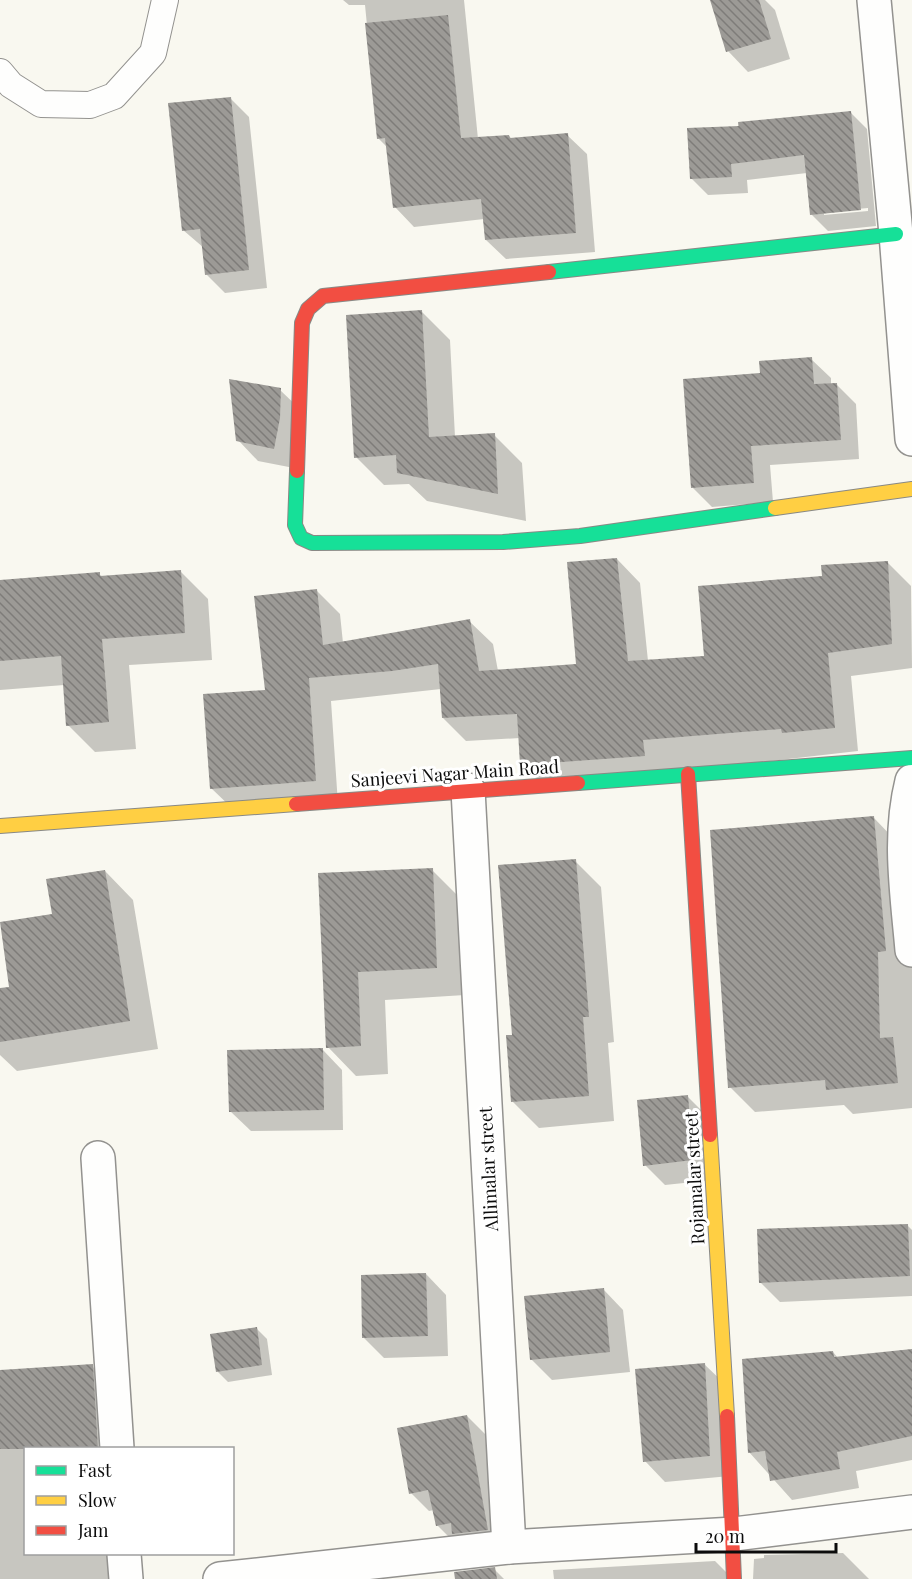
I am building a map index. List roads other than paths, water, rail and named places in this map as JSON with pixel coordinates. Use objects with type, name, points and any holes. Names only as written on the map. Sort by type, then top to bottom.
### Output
[{"type":"street","points":[[874,0],[901,214],[912,439]]},
{"type":"street","points":[[901,214],[323,296],[308,309],[302,323],[294,525],[301,538],[312,543],[503,542],[580,536],[912,489]]},
{"type":"street","name":"Sanjeevi Nagar Main Road","points":[[0,826],[912,758]]},
{"type":"street","name":"Rojamalar street","points":[[688,774],[734,1534],[734,1579]]},
{"type":"street","points":[[912,781],[906,804],[903,851],[912,950]]},
{"type":"street","name":"Allimalar street","points":[[468,790],[509,1547]]},
{"type":"street","points":[[98,1158],[117,1447]]},
{"type":"street","points":[[220,1579],[509,1547],[734,1534],[912,1512]]},
{"type":"street","points":[[124,1555],[126,1579]]},
{"type":"lane","points":[[0,72],[11,85],[41,104],[90,105],[114,96],[153,53],[165,0]]}]
